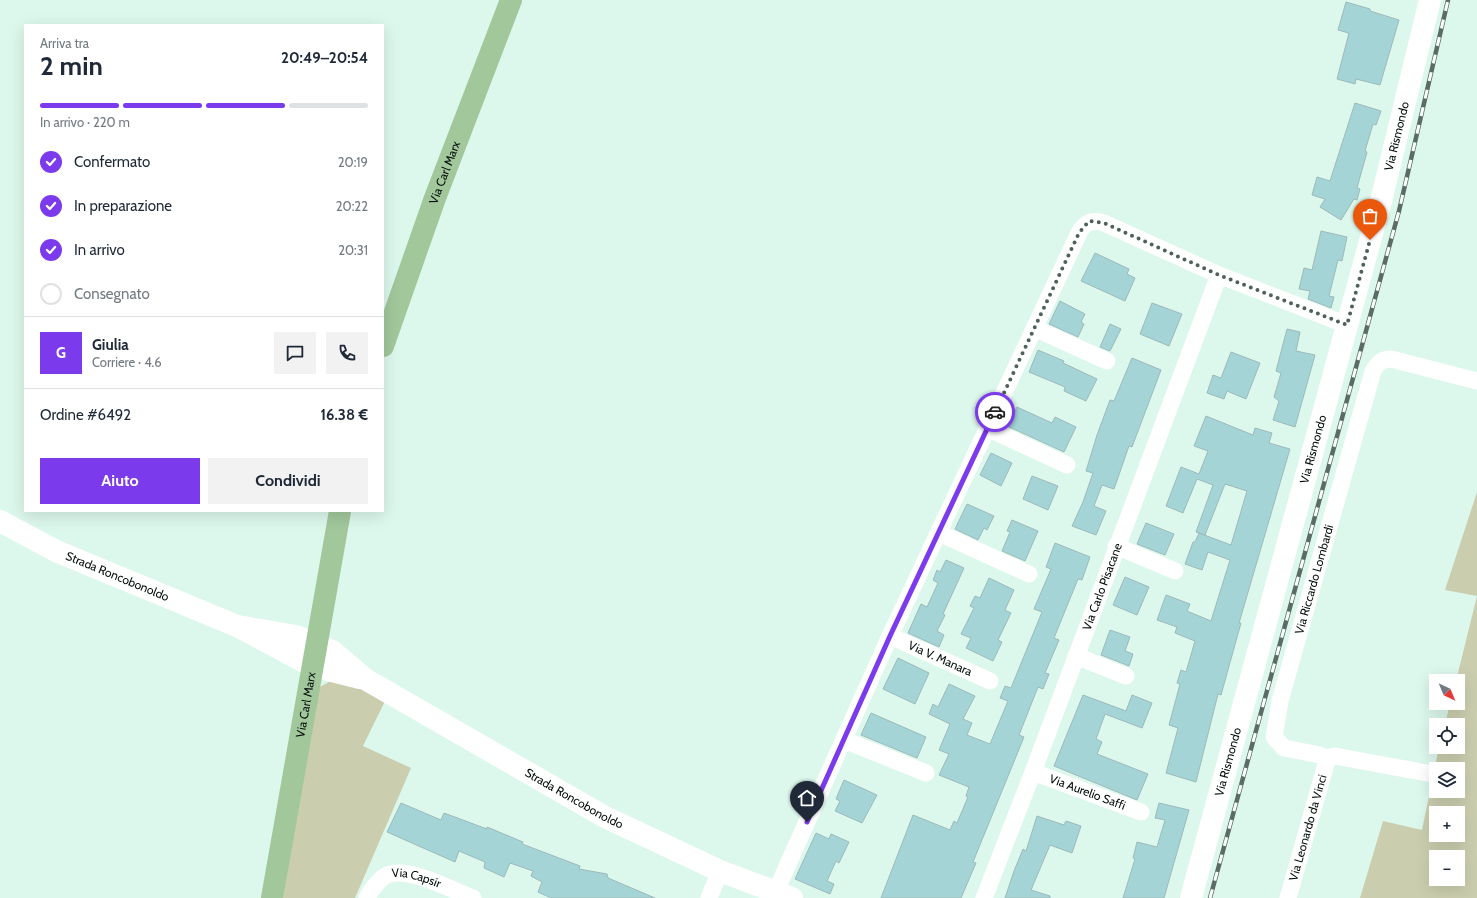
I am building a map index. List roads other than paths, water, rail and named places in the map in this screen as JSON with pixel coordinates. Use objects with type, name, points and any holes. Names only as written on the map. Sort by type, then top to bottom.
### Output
[{"type":"main road","name":"Via Carl Marx","points":[[384,343],[435,198],[511,0]]},
{"type":"main road","name":"Via Carl Marx","points":[[272,898],[340,512]]},
{"type":"street","name":"Via Rismondo","points":[[1191,898],[1382,198],[1430,0]]},
{"type":"street","points":[[784,895],[844,740],[890,636],[1079,233],[1089,221],[1104,223],[1219,275],[1347,325]]},
{"type":"street","name":"Via Carlo Pisacane","points":[[984,898],[1034,772],[1116,546],[1219,275]]},
{"type":"street","points":[[1034,328],[1107,361]]},
{"type":"street","name":"Via Riccardo Lombardi","points":[[1429,773],[1335,756],[1325,758],[1320,755],[1284,748],[1274,736],[1282,693],[1373,371],[1377,364],[1384,359],[1391,359],[1477,381]]},
{"type":"street","points":[[987,428],[1067,466]]},
{"type":"street","name":"Strada Roncobonoldo","points":[[0,521],[56,552],[237,626],[312,666],[366,679]]},
{"type":"street","points":[[939,532],[1029,574]]},
{"type":"street","points":[[1116,546],[1175,571]]},
{"type":"street","name":"Strada Roncobonoldo","points":[[237,626],[296,636],[332,651],[366,679],[592,810],[720,871],[784,895]]},
{"type":"street","name":"Via V. Manara","points":[[890,636],[990,681]]},
{"type":"street","points":[[1076,656],[1126,676]]},
{"type":"street","points":[[844,740],[926,774]]},
{"type":"street","name":"Via Leonardo da Vinci","points":[[1288,898],[1326,764],[1325,758]]},
{"type":"street","name":"Via Aurelio Saffi","points":[[1034,772],[1141,812]]},
{"type":"street","points":[[709,898],[720,871]]},
{"type":"street","name":"Via Capsir","points":[[367,898],[384,877],[390,874],[398,873],[413,875],[473,898]]},
{"type":"railway","points":[[1210,898],[1399,211],[1448,0]]}]
